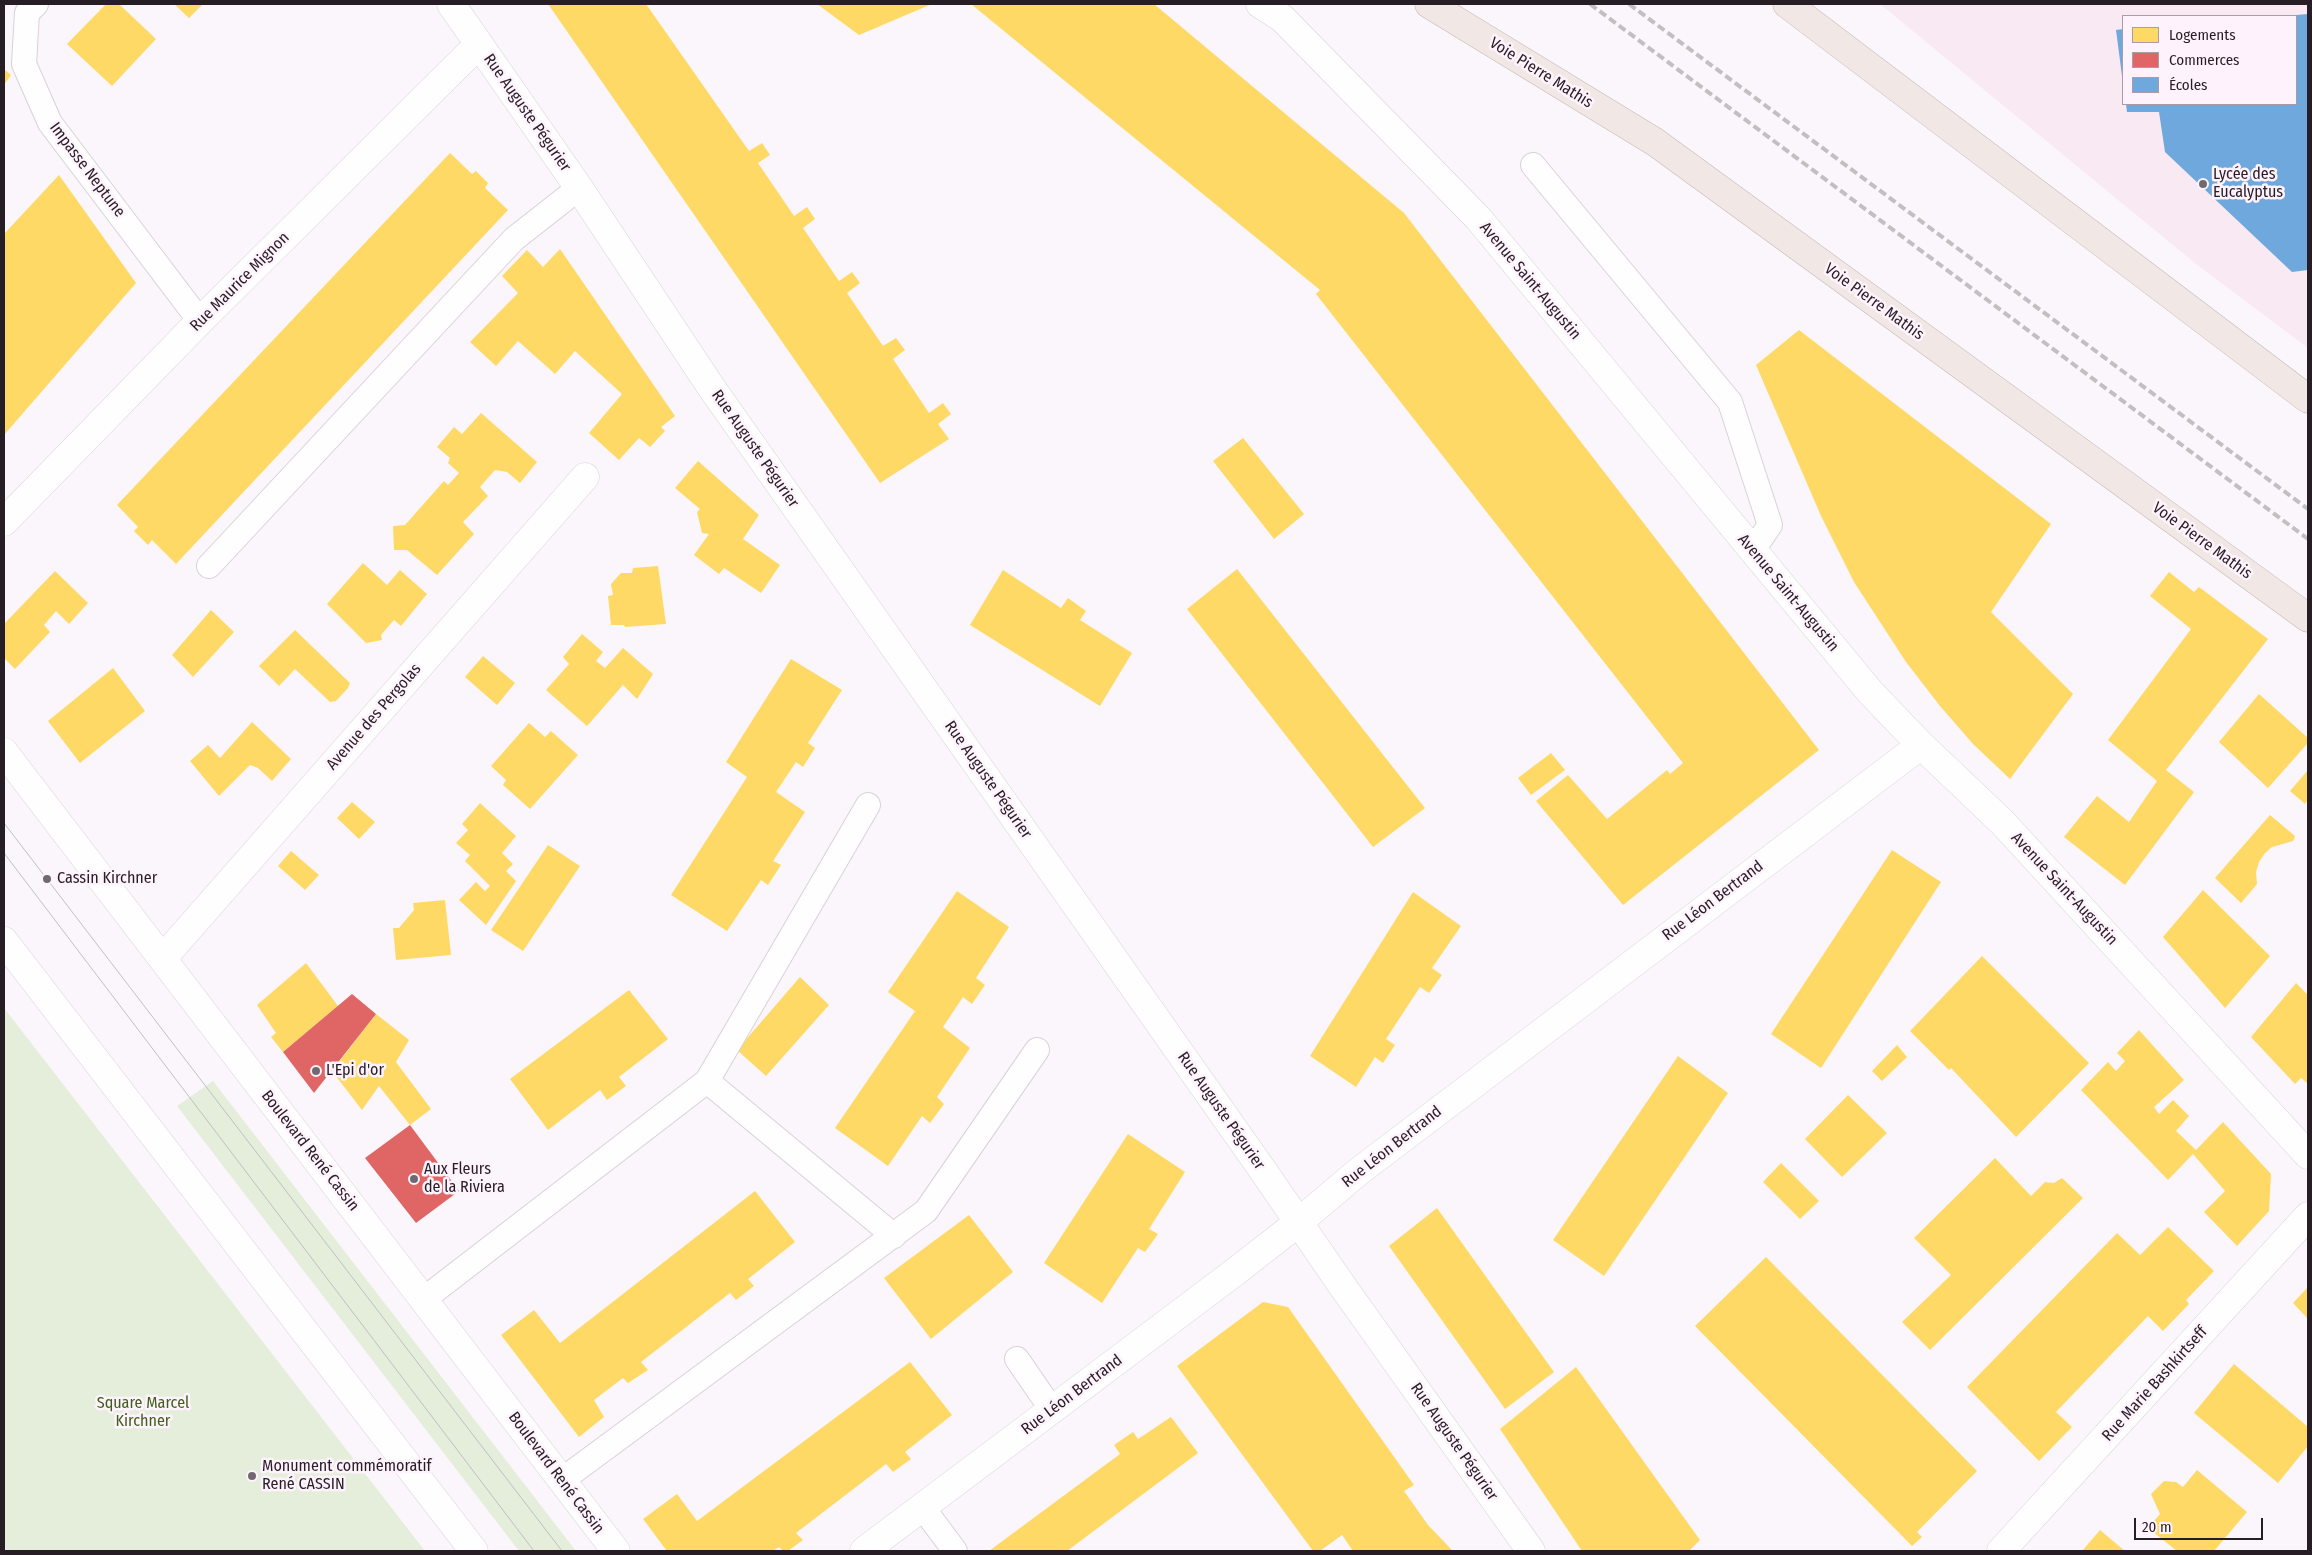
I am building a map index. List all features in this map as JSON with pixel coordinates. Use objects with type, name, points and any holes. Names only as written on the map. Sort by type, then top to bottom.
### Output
[{"type":"highway","name":"Voie Pierre Mathis","points":[[1429,4],[1655,142],[2308,618]]},
{"type":"highway","points":[[1787,4],[2308,399]]},
{"type":"street","name":"Rue Auguste Pégurier","points":[[451,4],[579,188],[711,387],[1531,1551]]},
{"type":"street","name":"Avenue Saint-Augustin","points":[[1279,8],[1478,218],[1871,693],[2023,844],[2308,1155]]},
{"type":"street","name":"Rue Maurice Mignon","points":[[4,522],[200,321],[479,44]]},
{"type":"street","name":"Avenue des Pergolas","points":[[163,958],[586,477]]},
{"type":"street","name":"Rue Léon Bertrand","points":[[864,1551],[1299,1222],[1358,1172],[1921,744]]},
{"type":"street","name":"Boulevard René Cassin","points":[[4,752],[616,1551]]},
{"type":"street","points":[[4,941],[474,1551]]},
{"type":"street","name":"Rue Marie Bashkirtseff","points":[[2001,1551],[2308,1216]]},
{"type":"lane","name":"Impasse Neptune","points":[[36,4],[27,13],[24,64],[50,123],[200,321]]},
{"type":"lane","points":[[1533,165],[1730,402],[1770,524],[1753,550]]},
{"type":"lane","points":[[209,566],[514,239],[579,188]]},
{"type":"lane","points":[[424,1298],[707,1081],[868,805]]},
{"type":"lane","points":[[562,1480],[926,1211],[1037,1050]]},
{"type":"lane","points":[[707,1081],[894,1236]]},
{"type":"lane","points":[[1016,1359],[1052,1410]]},
{"type":"lane","points":[[923,1508],[954,1551]]},
{"type":"shaded area","name":"Lycée des Eucalyptus","points":[[1880,4],[2308,4],[2308,348],[2196,264]]},
{"type":"green space","name":"Square Marcel Kirchner","points":[[4,1008],[425,1551],[4,1551]]},
{"type":"green space","points":[[213,1081],[576,1551],[519,1551],[177,1106]]},
{"type":"building: Logements","points":[[106,4],[119,4],[156,39],[112,86],[67,44]]},
{"type":"building: Logements","points":[[174,4],[203,4],[189,18]]},
{"type":"building: Logements","points":[[548,4],[646,4],[749,151],[762,143],[770,155],[758,163],[794,216],[807,207],[815,219],[803,228],[839,281],[852,272],[860,283],[847,293],[883,346],[896,338],[905,350],[893,359],[929,413],[943,403],[951,414],[938,424],[949,439],[880,483]]},
{"type":"building: Logements","points":[[817,4],[932,4],[859,35]]},
{"type":"building: Logements","points":[[971,4],[1154,4],[1404,213],[1819,750],[1623,905],[1536,801],[1568,775],[1607,819],[1667,770],[1670,774],[1683,763],[1316,294],[1320,290]]},
{"type":"building: Logements","points":[[4,69],[11,75],[4,85]]},
{"type":"building: Logements","points":[[450,153],[472,174],[476,171],[488,183],[485,188],[508,210],[176,564],[152,540],[148,545],[134,531],[138,527],[117,505]]},
{"type":"building: Logements","points":[[59,175],[136,283],[4,435],[4,234]]},
{"type":"building: Logements","points":[[560,249],[675,416],[661,427],[665,431],[650,447],[639,438],[619,460],[589,433],[622,394],[575,351],[555,374],[518,341],[496,366],[470,342],[518,293],[502,276],[527,250],[543,267]]},
{"type":"building: Logements","points":[[1799,330],[2051,524],[1991,612],[2073,694],[2010,779],[1973,744],[1940,706],[1906,662],[1854,582],[1821,516],[1756,365]]},
{"type":"building: Logements","points":[[481,413],[537,462],[520,483],[507,472],[495,470],[480,487],[488,496],[463,522],[474,534],[437,575],[407,550],[394,550],[393,526],[405,525],[444,481],[448,485],[459,473],[448,463],[450,458],[437,447],[454,427],[462,434]]},
{"type":"building: Logements","points":[[1243,438],[1304,514],[1274,539],[1213,461]]},
{"type":"building: Logements","points":[[698,461],[759,515],[743,539],[780,565],[761,593],[724,568],[719,574],[694,555],[709,534],[702,533],[697,512],[700,509],[675,488]]},
{"type":"building: Logements","points":[[363,563],[387,585],[400,570],[427,594],[401,626],[394,620],[381,635],[382,640],[366,643],[327,604]]},
{"type":"building: Logements","points":[[658,566],[666,624],[625,627],[624,625],[611,625],[608,596],[613,595],[611,584],[621,573],[632,573],[633,568]]},
{"type":"building: Logements","points":[[1237,569],[1425,808],[1373,847],[1187,609]]},
{"type":"building: Logements","points":[[1003,570],[1061,608],[1068,598],[1086,611],[1080,620],[1132,653],[1100,706],[970,625]]},
{"type":"building: Logements","points":[[55,571],[88,603],[69,624],[56,611],[44,625],[50,632],[15,669],[4,658],[4,624]]},
{"type":"building: Logements","points":[[2169,572],[2194,592],[2199,587],[2268,639],[2166,770],[2194,792],[2125,885],[2064,837],[2097,796],[2129,822],[2157,781],[2108,740],[2191,629],[2150,596]]},
{"type":"building: Logements","points":[[211,610],[234,632],[193,677],[172,655]]},
{"type":"building: Logements","points":[[295,630],[350,683],[336,701],[330,702],[295,669],[279,686],[259,666]]},
{"type":"building: Logements","points":[[582,634],[603,652],[596,661],[605,668],[623,648],[653,674],[637,699],[623,685],[587,726],[546,690],[569,664],[563,657]]},
{"type":"building: Logements","points":[[483,656],[515,683],[497,705],[465,677]]},
{"type":"building: Logements","points":[[791,659],[842,690],[808,743],[815,748],[803,767],[796,762],[776,792],[805,812],[773,861],[781,865],[768,885],[761,880],[727,931],[671,895],[747,777],[726,762]]},
{"type":"building: Logements","points":[[113,668],[145,711],[80,763],[48,721]]},
{"type":"building: Logements","points":[[2259,694],[2308,738],[2308,743],[2268,788],[2219,742]]},
{"type":"building: Logements","points":[[252,722],[291,759],[272,781],[258,768],[250,765],[219,796],[190,761],[208,745],[220,758]]},
{"type":"building: Logements","points":[[529,723],[545,737],[551,731],[578,755],[530,809],[503,785],[506,780],[491,766]]},
{"type":"building: Logements","points":[[1551,753],[1565,770],[1531,795],[1518,778]]},
{"type":"building: Logements","points":[[2308,770],[2308,799],[2305,804],[2290,791]]},
{"type":"building: Logements","points":[[352,802],[375,822],[359,839],[337,818]]},
{"type":"building: Logements","points":[[480,803],[516,836],[502,853],[513,864],[506,871],[516,881],[486,925],[459,900],[476,882],[485,891],[490,886],[465,861],[470,855],[456,843],[468,830],[462,824]]},
{"type":"building: Logements","points":[[2270,815],[2295,836],[2293,841],[2272,847],[2265,853],[2259,862],[2256,872],[2257,884],[2241,903],[2215,878]]},
{"type":"building: Logements","points":[[548,845],[580,866],[523,951],[491,930]]},
{"type":"building: Logements","points":[[1892,850],[1941,882],[1821,1068],[1771,1034]]},
{"type":"building: Logements","points":[[291,851],[319,875],[305,890],[278,866]]},
{"type":"building: Logements","points":[[2203,890],[2270,956],[2225,1008],[2163,937]]},
{"type":"building: Logements","points":[[957,891],[1009,927],[976,978],[985,985],[972,1004],[963,997],[943,1027],[970,1048],[937,1097],[944,1104],[930,1123],[922,1116],[888,1166],[835,1128],[915,1011],[888,992]]},
{"type":"building: Logements","points":[[1413,892],[1461,926],[1432,968],[1442,975],[1429,993],[1420,987],[1386,1039],[1395,1045],[1383,1063],[1375,1057],[1356,1087],[1310,1056]]},
{"type":"building: Logements","points":[[445,900],[451,955],[396,960],[393,928],[399,928],[414,910],[413,903]]},
{"type":"building: Logements","points":[[1982,956],[2089,1063],[2016,1137],[1951,1068],[1949,1070],[1910,1031]]},
{"type":"building: Logements","points":[[306,963],[338,1006],[283,1052],[271,1037],[276,1033],[257,1005]]},
{"type":"building: Logements","points":[[800,977],[829,1005],[766,1076],[737,1050]]},
{"type":"building: Logements","points":[[2296,983],[2308,995],[2308,1084],[2301,1078],[2295,1084],[2251,1037]]},
{"type":"building: Logements","points":[[629,990],[668,1039],[619,1077],[626,1086],[607,1100],[600,1090],[548,1130],[510,1079]]},
{"type":"building: Logements","points":[[376,1014],[409,1040],[396,1062],[431,1109],[410,1125],[379,1086],[362,1110],[332,1071]]},
{"type":"building: Logements","points":[[2139,1030],[2184,1080],[2154,1107],[2159,1114],[2173,1100],[2189,1116],[2176,1131],[2196,1150],[2223,1122],[2271,1174],[2269,1211],[2237,1246],[2204,1212],[2225,1191],[2193,1154],[2168,1180],[2081,1090],[2108,1062],[2116,1071],[2125,1061],[2117,1053]]},
{"type":"building: Logements","points":[[1897,1045],[1907,1057],[1882,1081],[1872,1071]]},
{"type":"building: Logements","points":[[1678,1056],[1728,1093],[1604,1276],[1553,1240]]},
{"type":"building: Logements","points":[[1848,1095],[1887,1133],[1842,1177],[1805,1139]]},
{"type":"building: Logements","points":[[1128,1134],[1185,1172],[1149,1229],[1158,1234],[1145,1252],[1138,1248],[1102,1303],[1044,1263]]},
{"type":"building: Logements","points":[[1995,1158],[2031,1196],[2045,1182],[2054,1183],[2062,1178],[2083,1198],[1930,1350],[1902,1322],[1951,1275],[1914,1238]]},
{"type":"building: Logements","points":[[1781,1163],[1819,1201],[1800,1219],[1763,1182]]},
{"type":"building: Logements","points":[[755,1191],[795,1242],[748,1279],[754,1286],[736,1300],[730,1293],[641,1362],[648,1370],[628,1383],[623,1378],[594,1400],[604,1417],[579,1437],[501,1335],[534,1310],[560,1343]]},
{"type":"building: Logements","points":[[1437,1208],[1554,1372],[1505,1409],[1389,1246]]},
{"type":"building: Logements","points":[[969,1215],[1013,1272],[931,1339],[884,1278]]},
{"type":"building: Logements","points":[[2168,1227],[2214,1271],[2186,1300],[2189,1304],[2163,1331],[2148,1316],[2056,1412],[2072,1427],[2039,1461],[1967,1387],[2117,1233],[2140,1255]]},
{"type":"building: Logements","points":[[1766,1257],[1977,1471],[1917,1532],[1922,1537],[1912,1546],[1695,1326]]},
{"type":"building: Logements","points":[[2308,1287],[2308,1319],[2293,1303]]},
{"type":"building: Logements","points":[[1263,1302],[1288,1307],[1414,1485],[1404,1491],[1428,1525],[1453,1551],[1353,1551],[1342,1535],[1320,1551],[1313,1551],[1177,1366]]},
{"type":"building: Logements","points":[[910,1362],[952,1415],[905,1452],[911,1459],[893,1472],[886,1464],[796,1533],[803,1540],[788,1551],[783,1551],[779,1547],[773,1551],[667,1551],[643,1519],[677,1494],[697,1521]]},
{"type":"building: Logements","points":[[2234,1364],[2308,1427],[2308,1446],[2278,1483],[2194,1413]]},
{"type":"building: Logements","points":[[1576,1367],[1700,1540],[1689,1551],[1582,1551],[1500,1429]]},
{"type":"building: Logements","points":[[1171,1417],[1198,1453],[1067,1551],[989,1551],[1120,1454],[1114,1445],[1133,1432],[1138,1439]]},
{"type":"building: Logements","points":[[2197,1470],[2247,1512],[2214,1551],[2177,1551],[2148,1528],[2160,1514],[2151,1494],[2164,1481],[2176,1482],[2183,1487]]},
{"type":"building: Logements","points":[[2100,1530],[2125,1551],[2082,1551]]},
{"type":"building: Commerces","points":[[352,994],[376,1014],[314,1093],[283,1052]]},
{"type":"building: Commerces","points":[[410,1125],[459,1191],[416,1223],[365,1158]]},
{"type":"building: Écoles","points":[[2308,14],[2308,270],[2292,272],[2165,152],[2159,112],[2127,112],[2126,105],[2297,105],[2296,15]]},
{"type":"building: Écoles","points":[[2122,29],[2122,76],[2116,30]]},
{"type":"tram line","points":[[4,823],[562,1551]]},
{"type":"tram line","points":[[4,853],[534,1551]]},
{"type":"railway","points":[[1590,4],[2308,539]]},
{"type":"railway","points":[[1629,4],[2308,509]]},
{"type":"place","name":"Lycée des Eucalyptus","points":[[2203,184]]},
{"type":"place","name":"Cassin Kirchner","points":[[47,879]]},
{"type":"place","name":"L'Epi d'or","points":[[316,1071]]},
{"type":"place","name":"Aux Fleurs de la Riviera","points":[[414,1179]]},
{"type":"place","name":"Monument commémoratif René CASSIN","points":[[252,1476]]}]
